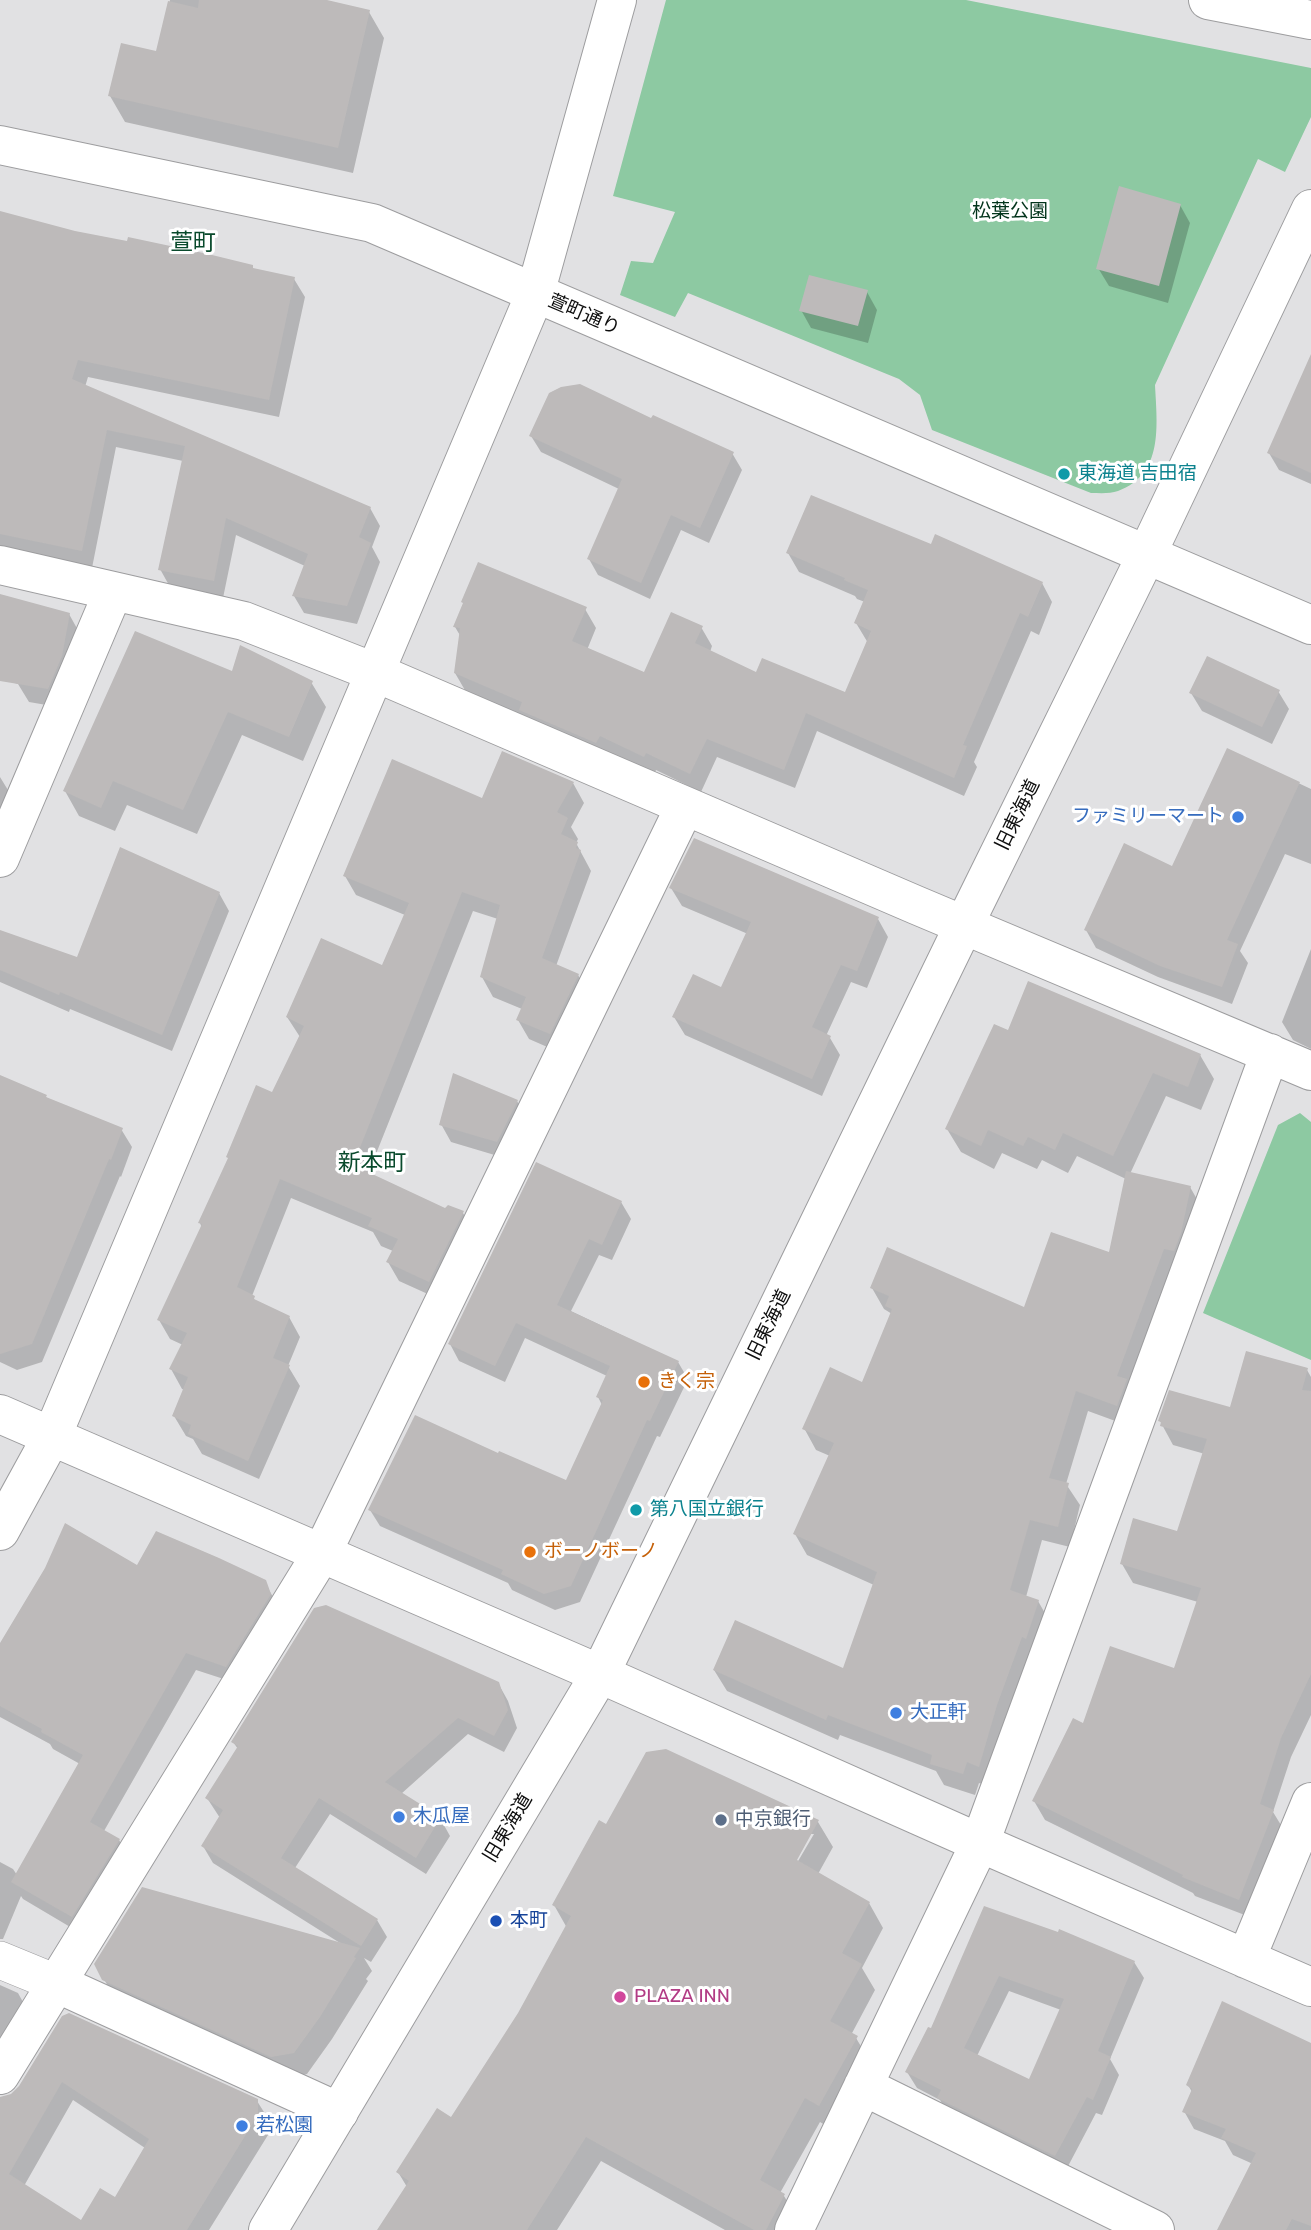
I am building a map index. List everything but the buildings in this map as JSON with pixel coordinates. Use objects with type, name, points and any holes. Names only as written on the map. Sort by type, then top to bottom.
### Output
[{"type":"street","points":[[0,1531],[52,1436],[535,294],[617,0]]},
{"type":"street","points":[[1208,0],[1311,20]]},
{"type":"street","name":"萱町通り","points":[[0,145],[372,223],[1146,556]]},
{"type":"street","name":"旧東海道","points":[[268,2230],[600,1674],[1146,556],[1299,262],[1311,209]]},
{"type":"street","points":[[1146,556],[1311,625]]},
{"type":"street","points":[[0,565],[244,621],[374,672],[1311,1071]]},
{"type":"street","points":[[0,858],[113,592]]},
{"type":"street","points":[[0,2075],[322,1553],[685,806]]},
{"type":"street","points":[[794,2230],[980,1843],[1270,1053]]},
{"type":"street","points":[[0,1414],[1311,1986]]},
{"type":"street","points":[[1246,1959],[1311,1802]]},
{"type":"street","points":[[0,1960],[339,2112]]},
{"type":"street","points":[[863,2086],[1093,2217],[1155,2230]]},
{"type":"green space","name":"松葉公園","points":[[666,0],[966,0],[1311,68],[1311,117],[1285,172],[1258,159],[1155,385],[1157,416],[1154,447],[1143,473],[1133,483],[1118,491],[1091,493],[932,430],[920,395],[899,379],[688,293],[675,317],[620,295],[631,261],[653,263],[675,212],[613,196]]},
{"type":"green space","points":[[1300,1113],[1311,1122],[1311,1360],[1203,1313],[1278,1125]]},
{"type":"place","name":"東海道 吉田宿","points":[[1064,474]]},
{"type":"place","name":"ファミリーマート","points":[[1238,817]]},
{"type":"place","name":"きく宗","points":[[644,1382]]},
{"type":"place","name":"第八国立銀行","points":[[636,1510]]},
{"type":"place","name":"ボーノボーノ","points":[[530,1552]]},
{"type":"place","name":"大正軒","points":[[896,1713]]},
{"type":"place","name":"木瓜屋","points":[[399,1817]]},
{"type":"place","name":"中京銀行","points":[[721,1820]]},
{"type":"place","name":"本町","points":[[496,1921]]},
{"type":"place","name":"PLAZA INN","points":[[620,1997]]},
{"type":"place","name":"若松園","points":[[242,2126]]},
{"type":"district","name":"萱町","points":[[193,243]]},
{"type":"district","name":"新本町","points":[[372,1163]]}]
